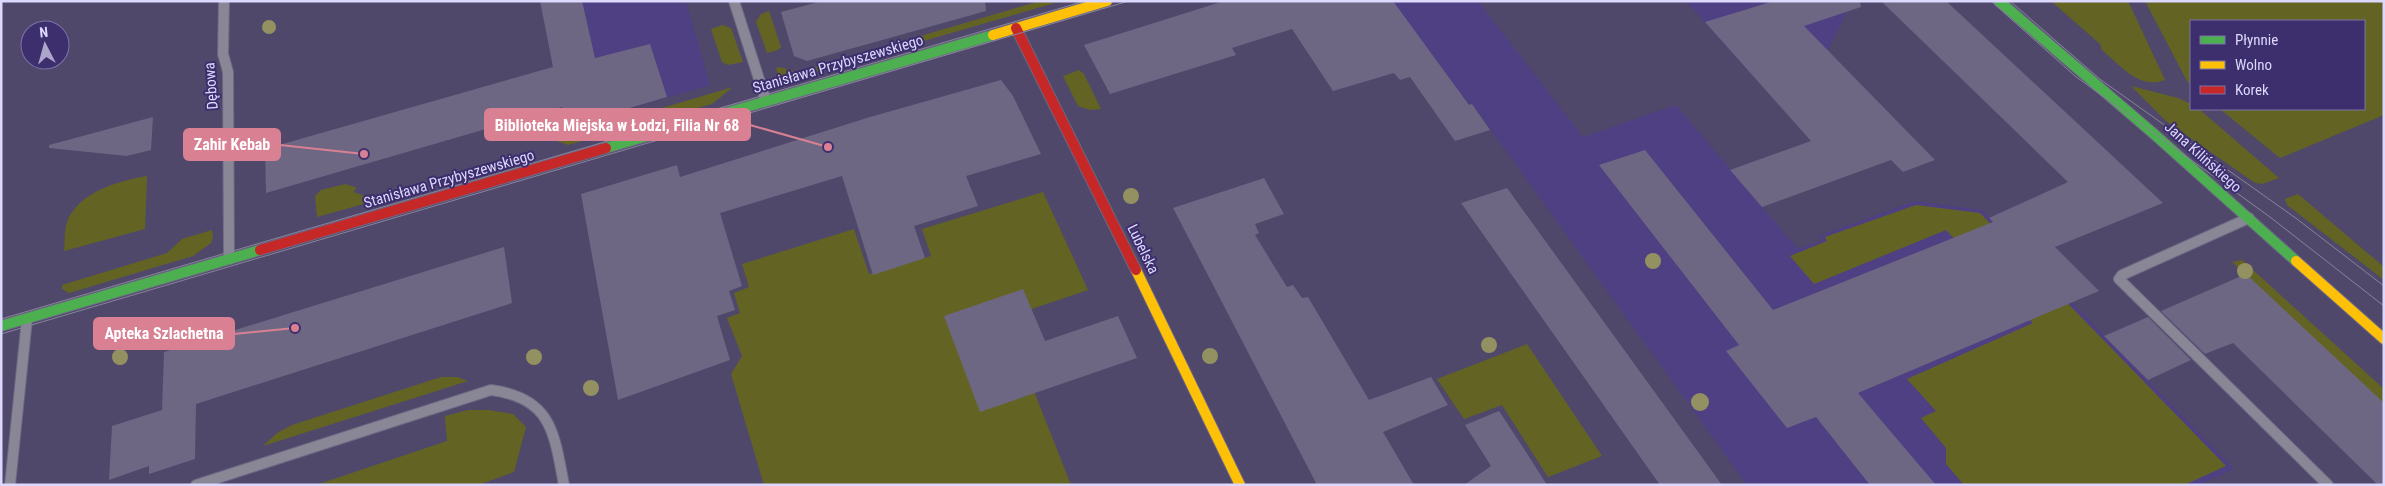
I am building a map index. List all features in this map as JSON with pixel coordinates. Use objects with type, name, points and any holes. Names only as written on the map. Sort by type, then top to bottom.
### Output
[{"type":"street","name":"Dębowa","points":[[224,1],[223,54],[228,72],[229,259]]},
{"type":"street","points":[[734,1],[766,101]]},
{"type":"street","name":"Stanisława Przybyszewskiego","points":[[1,326],[1107,1]]},
{"type":"street","name":"Jana Kilińskiego","points":[[2000,1],[2071,65],[2140,121],[2384,339]]},
{"type":"street","name":"Lubelska","points":[[1016,28],[1100,195],[1240,485]]},
{"type":"street","points":[[2249,218],[2122,275],[2119,279],[2328,485]]},
{"type":"street","points":[[10,485],[27,319]]},
{"type":"street","points":[[196,485],[490,390],[516,393],[526,398],[542,411],[553,431],[564,485]]},
{"type":"shaded area","points":[[540,1],[686,1],[710,85],[565,127]]},
{"type":"shaded area","points":[[1040,1],[1055,3],[789,80],[779,79],[776,68],[779,67],[797,72]]},
{"type":"shaded area","points":[[1393,1],[1478,1],[1583,137],[1676,105],[1798,249],[1822,240],[1819,236],[1915,201],[1982,210],[2234,469],[2199,485],[1747,485],[1472,104],[1467,103]]},
{"type":"shaded area","points":[[1686,1],[1852,1],[1828,50],[1749,72]]},
{"type":"shaded area","points":[[2051,1],[2128,1],[2165,80],[2147,82],[2130,74],[2102,50],[2100,44]]},
{"type":"shaded area","points":[[2145,1],[2383,1],[2384,115],[2280,158],[2221,110],[2365,110],[2365,20],[2190,20],[2190,84]]},
{"type":"shaded area","points":[[769,11],[781,47],[778,50],[767,53],[756,22],[761,14]]},
{"type":"shaded area","points":[[722,25],[731,28],[743,62],[728,65],[722,62],[711,29]]},
{"type":"shaded area","points":[[1079,70],[1084,74],[1101,109],[1090,110],[1078,106],[1063,76]]},
{"type":"shaded area","points":[[2131,86],[2178,98],[2190,104],[2190,110],[2200,110],[2279,178],[2262,184],[2255,183],[2166,121]]},
{"type":"shaded area","points":[[733,87],[712,104],[568,145],[554,140]]},
{"type":"shaded area","points":[[147,176],[145,229],[64,251],[67,221],[84,200],[93,193],[114,184]]},
{"type":"shaded area","points":[[346,184],[357,188],[353,192],[378,200],[317,217],[315,196],[321,190]]},
{"type":"shaded area","points":[[1043,192],[1088,290],[1005,318],[1071,485],[764,485],[731,374],[742,356],[727,318],[740,313],[734,293],[749,287],[742,264],[854,229],[869,274],[931,256],[922,229]]},
{"type":"shaded area","points":[[2298,194],[2384,267],[2384,280],[2287,205],[2285,199]]},
{"type":"shaded area","points":[[1916,205],[1980,213],[2226,466],[2184,485],[1964,485],[1946,464],[1946,448],[1921,418],[1936,411],[1907,379],[2033,323],[1946,230],[1814,284],[1790,256],[1827,241],[1825,237]]},
{"type":"shaded area","points":[[212,230],[213,237],[211,243],[193,256],[69,293],[62,289],[62,285],[167,253],[182,239]]},
{"type":"shaded area","points":[[2242,260],[2384,389],[2384,404],[2232,262]]},
{"type":"shaded area","points":[[1527,344],[1602,456],[1548,477],[1502,405],[1464,419],[1437,379]]},
{"type":"shaded area","points":[[441,377],[457,377],[468,381],[263,446],[277,433],[292,425]]},
{"type":"shaded area","points":[[468,410],[489,410],[513,414],[526,427],[514,472],[478,485],[316,485],[447,441],[445,416]]},
{"type":"building","points":[[540,1],[582,1],[595,58],[650,44],[667,97],[565,127],[562,107],[266,193],[265,149],[553,67]]},
{"type":"building","points":[[822,1],[985,1],[986,11],[807,61],[794,56],[781,12]]},
{"type":"building","points":[[1224,1],[1393,1],[1469,105],[1472,104],[1490,130],[1455,141],[1410,77],[1400,80],[1394,73],[1333,91],[1292,29],[1232,48],[1236,55],[1110,94],[1084,45]]},
{"type":"building","points":[[1774,1],[1860,1],[1861,7],[1804,26],[1935,160],[1903,172],[1891,160],[1762,207],[1730,170],[1811,141],[1705,22]]},
{"type":"building","points":[[1881,1],[1946,1],[2163,203],[2055,247],[2099,291],[1858,393],[1936,485],[1870,485],[1816,417],[1787,428],[1726,351],[1739,345],[1599,165],[1645,150],[1773,310],[1993,222],[1989,218],[2068,182]]},
{"type":"building","points":[[1001,80],[1013,96],[1041,154],[966,176],[978,206],[914,226],[925,258],[873,275],[842,176],[720,213],[742,286],[729,291],[735,310],[717,316],[730,360],[618,400],[581,194],[677,165],[680,177],[870,117]]},
{"type":"building","points":[[153,117],[151,150],[127,156],[49,148],[49,145]]},
{"type":"building","points":[[1264,178],[1284,214],[1255,224],[1259,233],[1255,235],[1287,287],[1293,285],[1302,298],[1308,297],[1369,400],[1431,377],[1448,405],[1383,432],[1414,485],[1317,485],[1173,208]]},
{"type":"building","points":[[1507,188],[1722,485],[1660,485],[1461,203]]},
{"type":"building","points":[[504,247],[512,303],[196,404],[195,459],[149,474],[149,466],[109,480],[112,426],[162,410],[164,352]]},
{"type":"building","points":[[2246,274],[2384,403],[2384,485],[2378,485],[2233,343],[2205,354],[2161,311]]},
{"type":"building","points":[[1023,289],[1045,341],[1118,316],[1137,358],[980,412],[944,316]]},
{"type":"building","points":[[2148,317],[2191,360],[2148,380],[2104,336]]},
{"type":"building","points":[[1499,411],[1547,485],[1464,485],[1491,466],[1465,425]]},
{"type":"tram line","points":[[1,319],[1085,1]]},
{"type":"tram line","points":[[1,334],[1129,1]]},
{"type":"tram line","points":[[1991,1],[2075,76],[2270,217],[2384,306]]},
{"type":"tram line","points":[[2010,1],[2101,80],[2297,219],[2384,286]]},
{"type":"traffic: fast","points":[[1999,1],[2154,134],[2296,261]]},
{"type":"traffic: fast","points":[[606,148],[993,35]]},
{"type":"traffic: fast","points":[[1,326],[260,250]]},
{"type":"traffic: slow","points":[[993,35],[1107,1]]},
{"type":"traffic: slow","points":[[2296,261],[2384,339]]},
{"type":"traffic: slow","points":[[1136,270],[1240,485]]},
{"type":"traffic: jam","points":[[1016,28],[1136,270]]},
{"type":"traffic: jam","points":[[260,250],[606,148]]},
{"type":"place","name":"Biblioteka Miejska w Łodzi, Filia Nr 68","points":[[828,147]]},
{"type":"place","name":"Zahir Kebab","points":[[364,154]]},
{"type":"place","name":"Apteka Szlachetna","points":[[295,328]]}]
